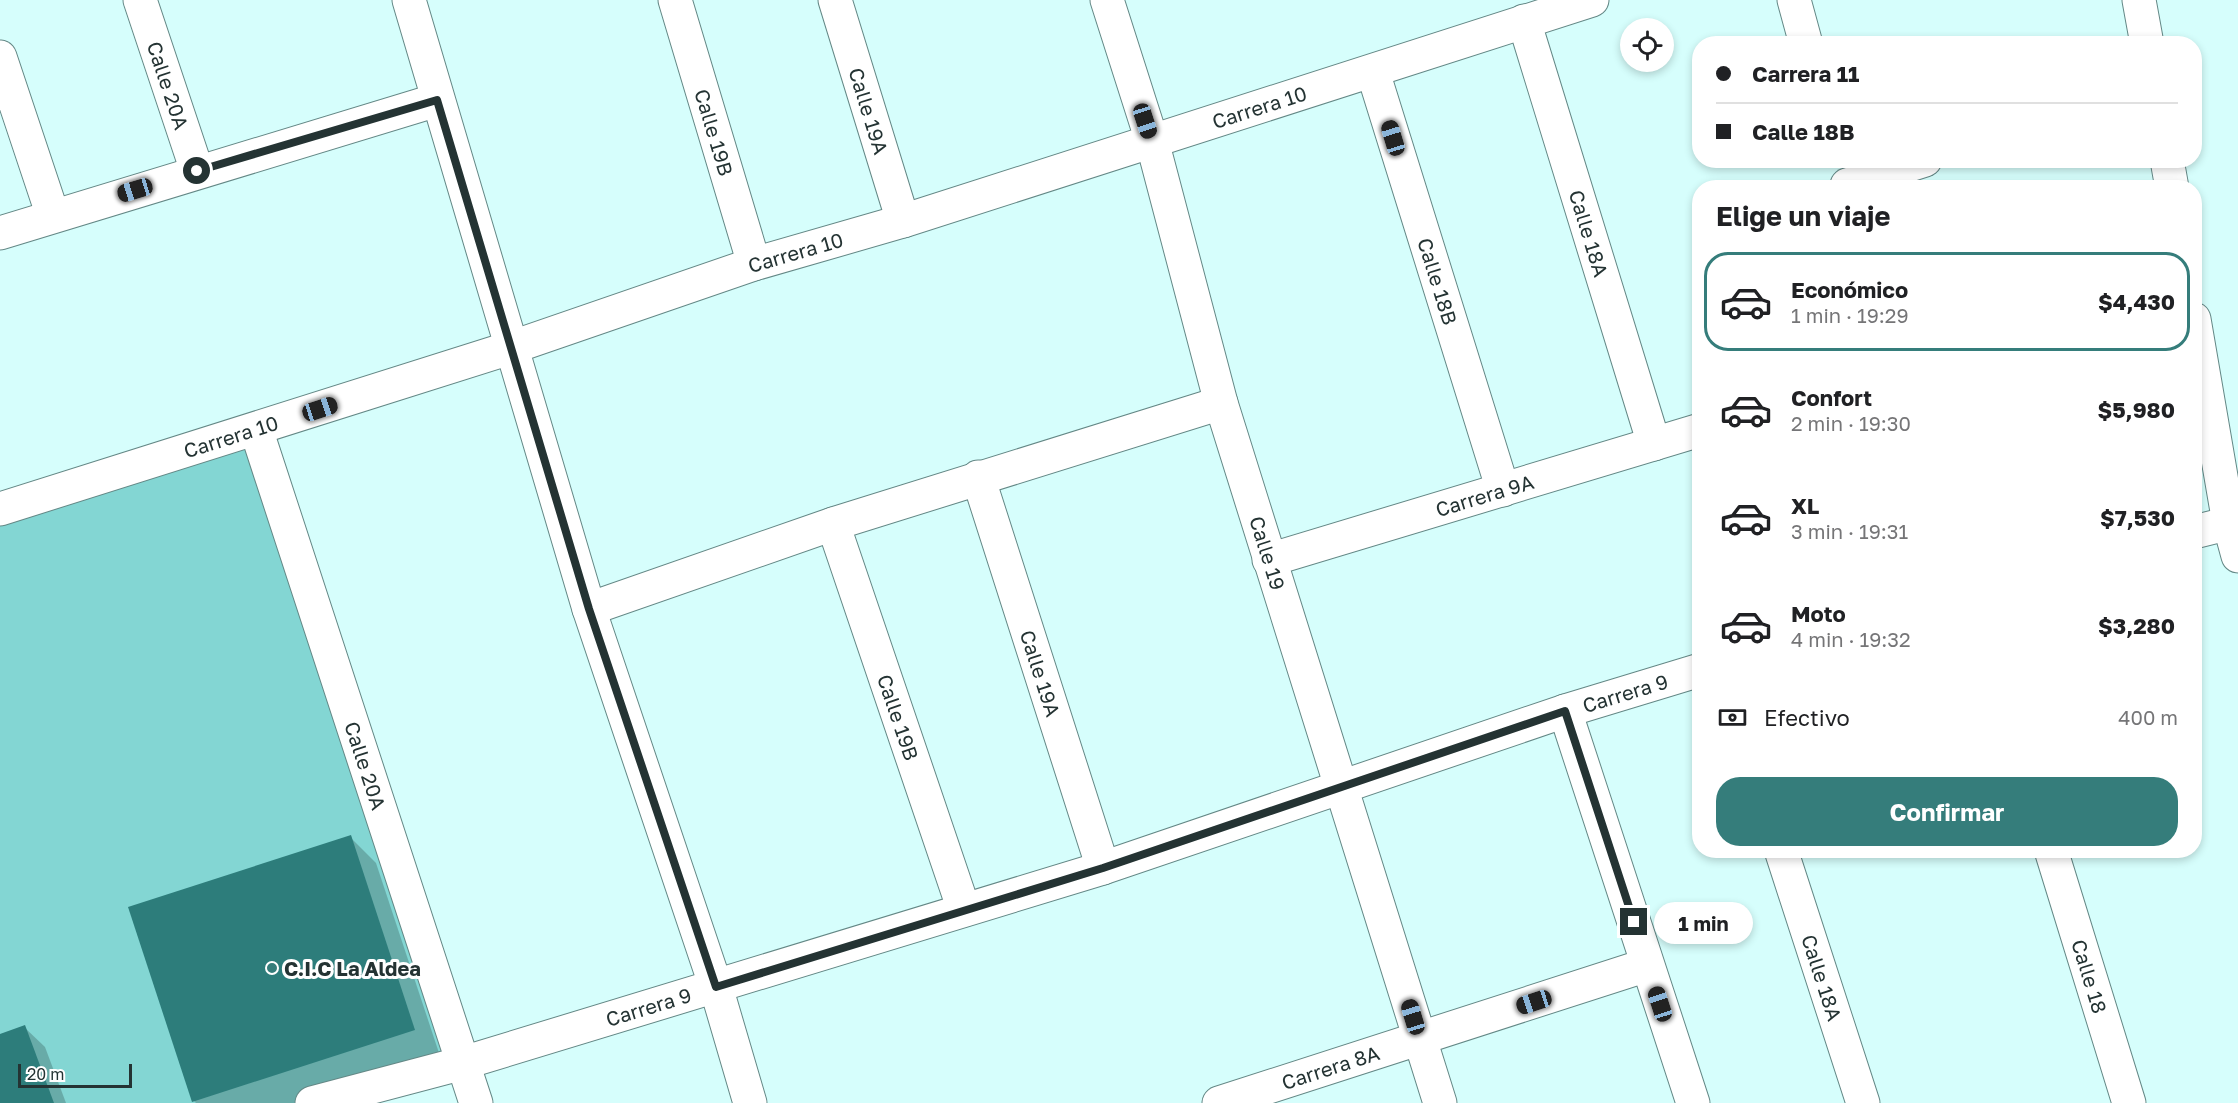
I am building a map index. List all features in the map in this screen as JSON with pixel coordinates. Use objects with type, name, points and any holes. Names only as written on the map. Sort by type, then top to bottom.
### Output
[{"type":"street","name":"Calle 20A","points":[[140,0],[197,171]]},
{"type":"street","points":[[409,0],[589,609],[716,987],[750,1103]]},
{"type":"street","name":"Calle 19B","points":[[675,0],[754,264]]},
{"type":"street","name":"Calle 19A","points":[[835,0],[903,221]]},
{"type":"street","name":"Calle 19","points":[[1107,0],[1152,141],[1221,403],[1440,1103]]},
{"type":"street","name":"Carrera 10","points":[[0,510],[510,348],[754,264],[903,221],[1592,0]]},
{"type":"street","points":[[1794,0],[1804,36]]},
{"type":"street","points":[[2139,0],[2146,36]]},
{"type":"street","name":"Calle 18A","points":[[1524,21],[1654,444]]},
{"type":"street","points":[[0,57],[53,216]]},
{"type":"street","name":"Calle 18B","points":[[1373,72],[1503,490]]},
{"type":"street","points":[[0,233],[197,171],[437,100]]},
{"type":"street","points":[[1845,178],[1889,168]]},
{"type":"street","points":[[2202,361],[2238,556]]},
{"type":"street","points":[[589,609],[833,524],[1221,403]]},
{"type":"street","name":"Calle 20A","points":[[256,429],[476,1103]]},
{"type":"street","name":"Carrera 9A","points":[[1269,560],[1692,432]]},
{"type":"street","name":"Calle 19A","points":[[978,477],[1103,868]]},
{"type":"street","points":[[2202,530],[2233,522]]},
{"type":"street","name":"Calle 19B","points":[[833,524],[964,910]]},
{"type":"street","name":"Carrera 9","points":[[318,1102],[463,1063],[1103,868],[1565,711],[1692,672]]},
{"type":"street","points":[[1565,711],[1693,1103]]},
{"type":"street","name":"Calle 18A","points":[[1784,858],[1863,1103]]},
{"type":"street","name":"Calle 18","points":[[2053,858],[2129,1103]]},
{"type":"street","name":"Carrera 8A","points":[[1219,1103],[1647,965]]},
{"type":"shaded area","points":[[256,429],[463,1063],[312,1103],[0,1103],[0,509]]},
{"type":"building","name":"C.I.C La Aldea","points":[[351,835],[415,1030],[192,1102],[128,907]]},
{"type":"building","points":[[25,1025],[54,1103],[0,1103],[0,1034]]},
{"type":"place","name":"C.I.C La Aldea","points":[[272,968]]},
{"type":"route","points":[[197,171],[437,100],[589,609],[716,987],[1103,868],[1565,711],[1634,922]]}]
